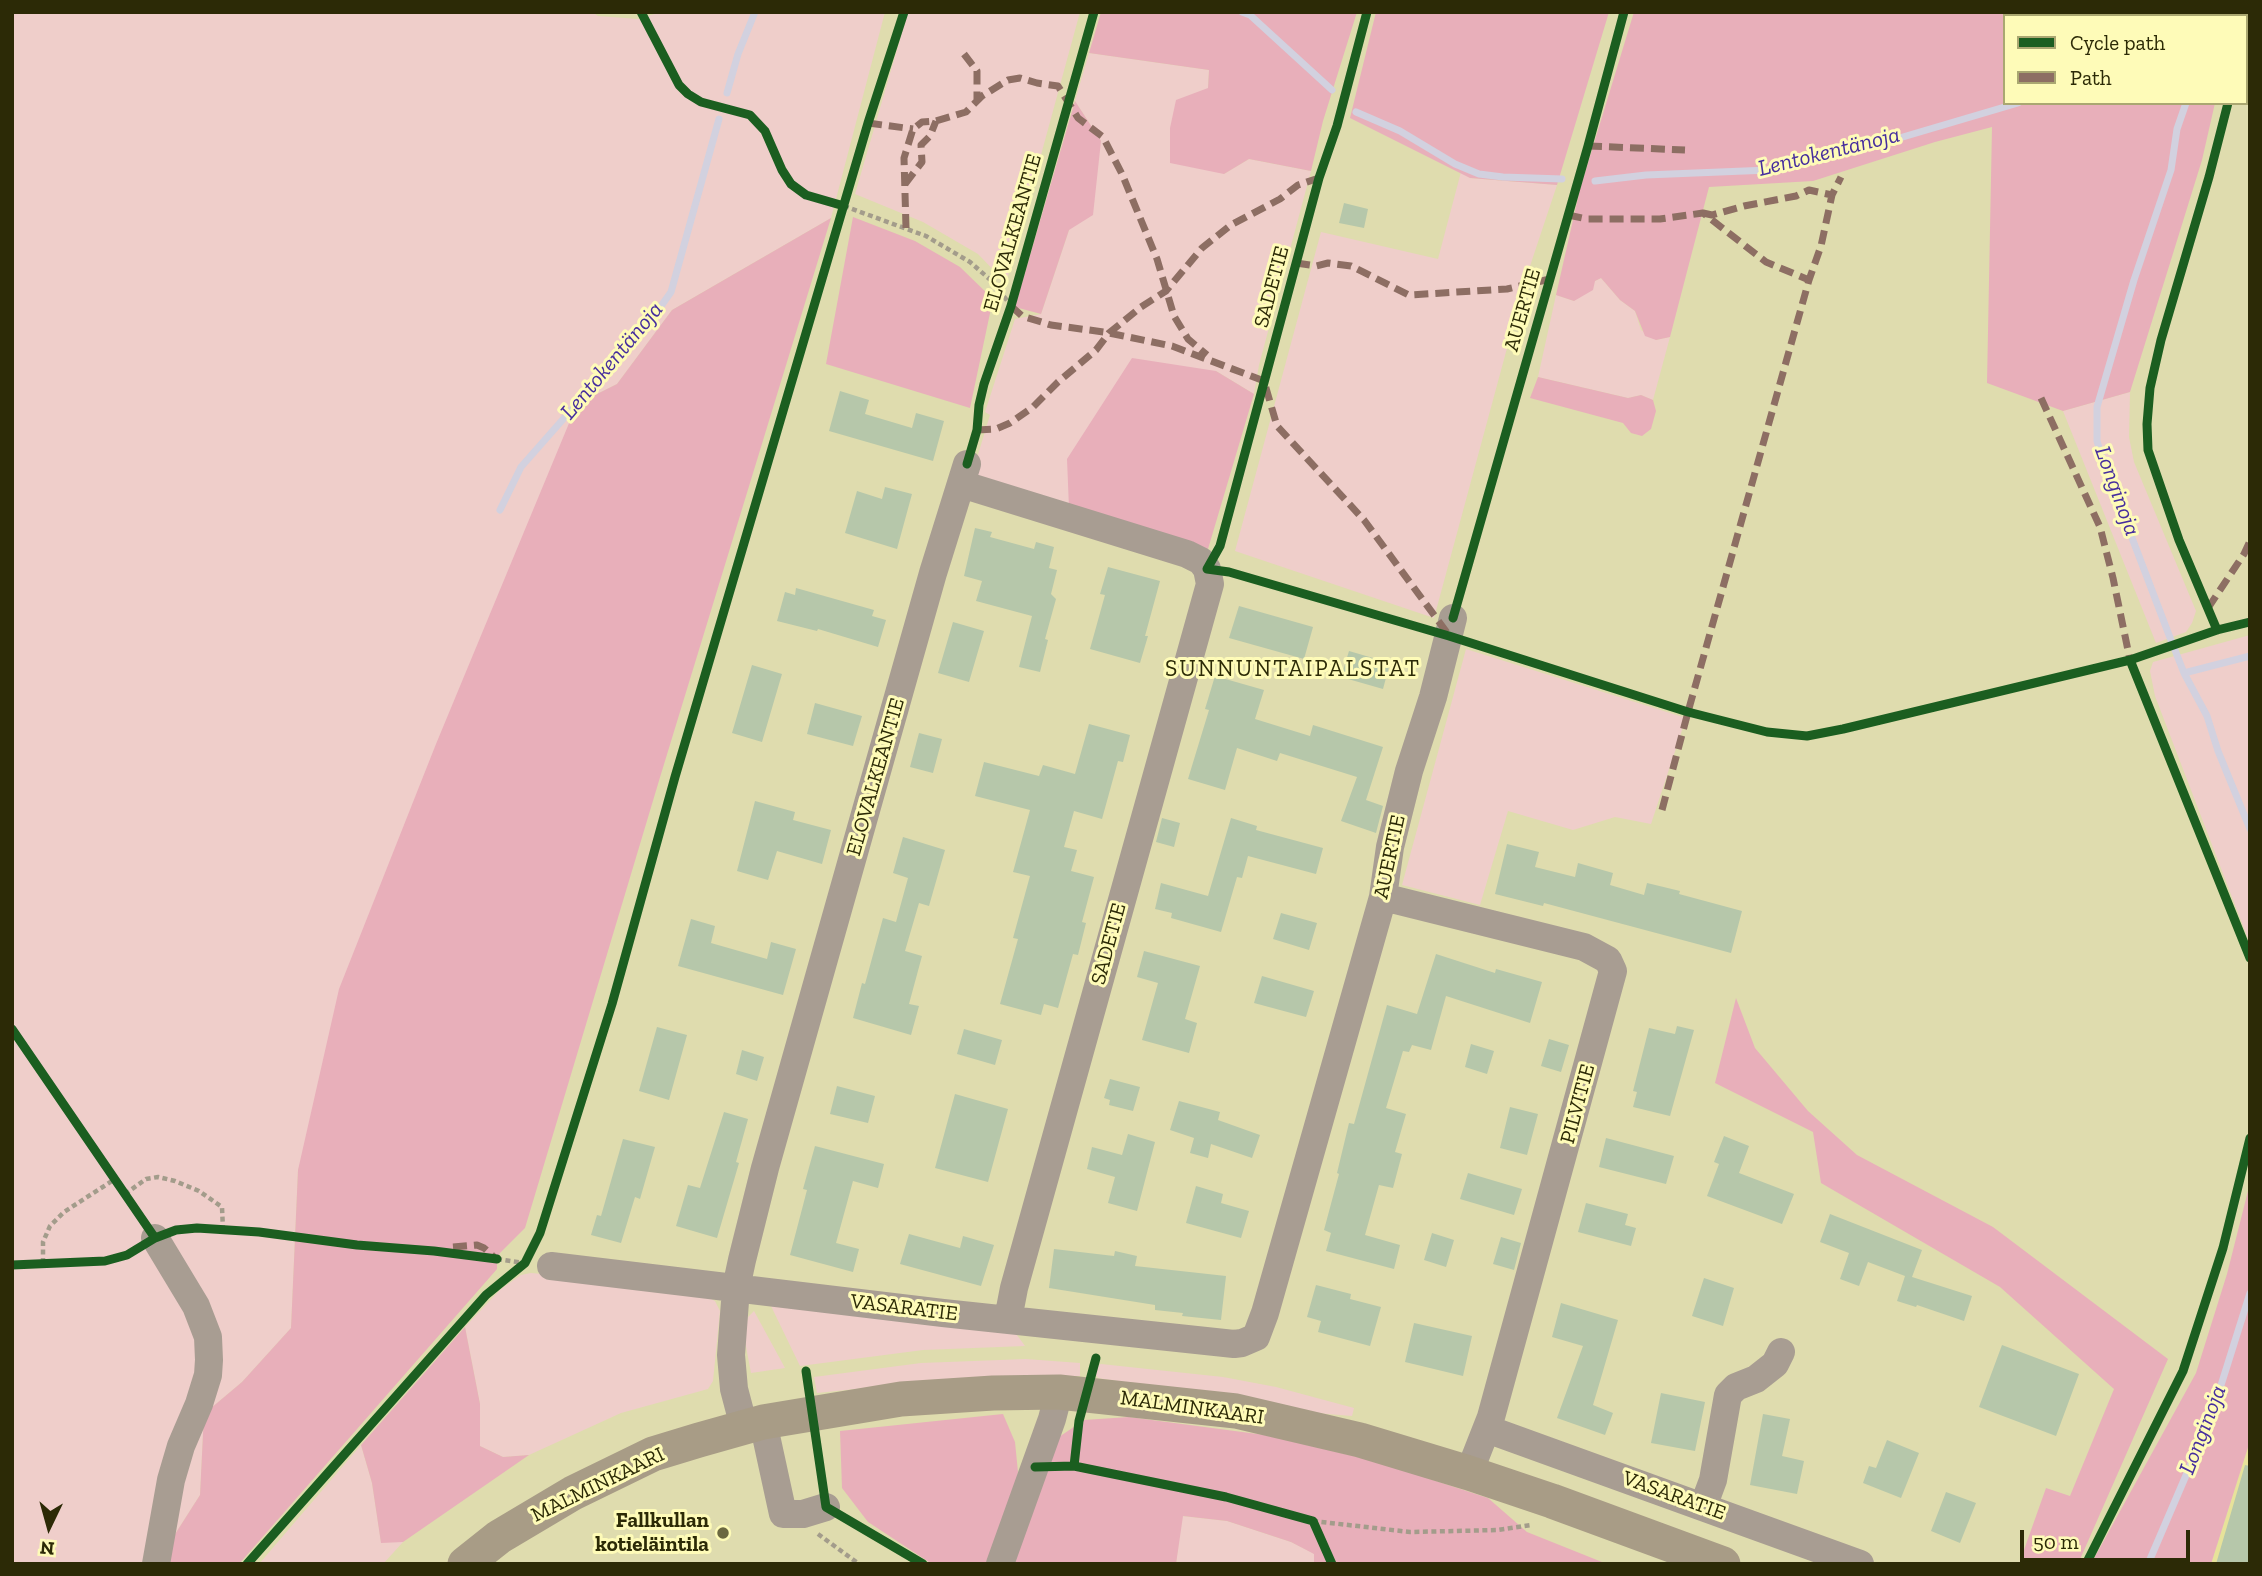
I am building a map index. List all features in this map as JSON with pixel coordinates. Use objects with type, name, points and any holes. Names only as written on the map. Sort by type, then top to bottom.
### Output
[{"type":"main road","name":"MALMINKAARI","points":[[465,1564],[526,1520],[612,1473],[653,1454],[753,1425],[901,1399],[1059,1392],[1236,1411],[1360,1440],[1469,1473],[1719,1563]]},
{"type":"street","name":"ELOVALKEANTIE","points":[[815,1511],[783,1514],[753,1425],[734,1389],[731,1364],[736,1288],[765,1168],[933,573],[964,474]]},
{"type":"street","name":"SADETIE","points":[[964,474],[1051,513],[1187,554],[1201,561],[1207,569],[1210,584],[1014,1288],[1009,1319]]},
{"type":"street","name":"AUERTIE","points":[[1256,1337],[1383,897],[1390,847],[1409,771],[1433,698],[1453,618]]},
{"type":"street","name":"PILVITIE","points":[[1383,897],[1584,947],[1608,960],[1614,971],[1486,1429],[1469,1473]]},
{"type":"street","points":[[155,1238],[196,1306],[208,1337],[209,1360],[208,1375],[199,1404],[181,1446],[171,1480],[156,1564]]},
{"type":"street","name":"VASARATIE","points":[[536,1260],[736,1288],[1009,1319],[1234,1343],[1242,1343],[1256,1337]]},
{"type":"street","points":[[1703,1507],[1713,1480],[1728,1395],[1736,1387],[1756,1379],[1775,1364],[1781,1352]]},
{"type":"street","points":[[1000,1564],[1052,1419],[1059,1392]]},
{"type":"street","name":"VASARATIE","points":[[1486,1429],[1860,1564]]},
{"type":"path","points":[[840,219],[847,194]]},
{"type":"path","points":[[831,202],[926,236],[970,262],[994,283],[1011,306]]},
{"type":"path","points":[[107,1168],[155,1238]]},
{"type":"path","points":[[125,1194],[146,1179],[158,1177],[175,1181],[199,1191],[222,1207],[223,1230]]},
{"type":"path","points":[[56,1263],[38,1264],[50,1226],[64,1212],[114,1179]]},
{"type":"path","points":[[210,1229],[235,1230]]},
{"type":"path","points":[[493,1258],[536,1260]]},
{"type":"path","points":[[514,1272],[536,1260]]},
{"type":"path","points":[[815,1511],[810,1527],[859,1564]]},
{"type":"path","points":[[1301,1517],[1313,1521],[1410,1532],[1497,1530],[1543,1524]]},
{"type":"path","points":[[1313,1521],[1318,1532]]},
{"type":"shaded area","points":[[12,12],[592,12],[598,16],[638,19],[661,12],[885,12],[831,218],[672,310],[617,384],[577,404],[298,1170],[291,1328],[242,1382],[204,1414],[200,1495],[156,1564],[12,1564]]},
{"type":"shaded area","points":[[908,12],[1080,12],[1006,283],[978,254],[923,222],[855,194]]},
{"type":"shaded area","points":[[1101,12],[1357,12],[1323,121],[1311,171],[1249,159],[1224,174],[1170,163],[1170,128],[1176,100],[1208,88],[1209,70],[1089,53]]},
{"type":"shaded area","points":[[1376,12],[1609,12],[1557,185],[1470,178],[1350,118]]},
{"type":"shaded area","points":[[1634,12],[2082,12],[2084,14],[2003,14],[2003,105],[2215,105],[2202,160],[2130,392],[2063,411],[1987,383],[1992,127],[1935,142],[1813,181],[1709,187],[1670,337],[1656,340],[1645,336],[1635,311],[1620,300],[1601,278],[1595,281],[1593,290],[1574,301],[1556,295],[1580,189]]},
{"type":"shaded area","points":[[1089,53],[1209,70],[1208,88],[1224,174],[1249,159],[1311,171],[1259,365],[1254,394],[1216,371],[1069,508],[978,483],[973,471],[990,415],[985,412],[1015,319],[1041,314],[1101,141],[1075,101]]},
{"type":"shaded area","points":[[1075,101],[1101,141],[1093,215],[1069,230],[1041,314],[1015,307]]},
{"type":"shaded area","points":[[1461,172],[1470,178],[1557,185],[1526,278],[1434,618],[1235,551],[1321,232],[1438,259]]},
{"type":"shaded area","points":[[853,217],[915,241],[960,267],[993,299],[970,408],[826,364]]},
{"type":"shaded area","points":[[831,218],[525,1228],[500,1253],[497,1269],[239,1564],[156,1564],[200,1495],[204,1414],[242,1382],[291,1328],[298,1170],[339,989],[436,744],[577,404],[617,384],[672,310]]},
{"type":"shaded area","points":[[1601,278],[1620,300],[1635,311],[1641,330],[1656,340],[1670,337],[1653,400],[1641,395],[1628,398],[1538,377],[1556,295],[1574,301]]},
{"type":"shaded area","points":[[1132,358],[1216,371],[1254,394],[1208,549],[1069,508],[1067,459]]},
{"type":"shaded area","points":[[1538,377],[1628,398],[1641,395],[1653,400],[1656,411],[1651,429],[1642,436],[1631,433],[1623,423],[1530,398]]},
{"type":"shaded area","points":[[2130,392],[2129,437],[2134,462],[2196,611],[2186,632],[2156,643],[2063,411]]},
{"type":"shaded area","points":[[2250,635],[2250,944],[2155,696],[2150,671],[2153,662]]},
{"type":"shaded area","points":[[1466,649],[1686,718],[1651,824],[1615,817],[1573,830],[1508,811],[1480,905],[1402,885]]},
{"type":"shaded area","points":[[1736,998],[1755,1048],[1808,1111],[1857,1155],[1993,1227],[2168,1359],[2078,1564],[2019,1564],[2046,1488],[2070,1496],[2114,1389],[2000,1287],[1821,1183],[1813,1132],[1715,1083]]},
{"type":"shaded area","points":[[2250,1183],[2250,1441],[2211,1564],[2091,1564],[2196,1373],[2227,1274]]},
{"type":"shaded area","points":[[531,1273],[619,1281],[701,1294],[715,1301],[720,1311],[713,1381],[708,1389],[621,1413],[529,1455],[503,1457],[480,1446],[480,1404],[465,1327],[501,1289],[521,1275]]},
{"type":"shaded area","points":[[771,1306],[1014,1331],[1025,1346],[923,1350],[800,1366]]},
{"type":"shaded area","points":[[754,1311],[785,1368],[751,1373],[744,1336],[748,1317]]},
{"type":"shaded area","points":[[465,1327],[480,1404],[480,1446],[503,1457],[529,1455],[403,1542],[381,1543],[372,1483],[361,1445]]},
{"type":"shaded area","points":[[1026,1359],[1080,1363],[1080,1376],[923,1382],[817,1393],[814,1377],[921,1363]]},
{"type":"shaded area","points":[[1101,1364],[1223,1377],[1276,1387],[1354,1408],[1352,1416],[1304,1412],[1098,1378],[1095,1374],[1097,1366]]},
{"type":"shaded area","points":[[1003,1414],[1015,1442],[1018,1472],[1010,1516],[991,1564],[932,1564],[868,1522],[842,1488],[840,1431]]},
{"type":"shaded area","points":[[1129,1417],[1265,1435],[1375,1461],[1488,1498],[1527,1532],[1607,1564],[1314,1564],[1314,1554],[1291,1542],[1227,1521],[1183,1516],[1176,1564],[1014,1564],[1059,1437],[1084,1420]]},
{"type":"shaded area","points":[[2250,1441],[2250,1564],[2211,1564]]},
{"type":"shaded area","points":[[361,1445],[372,1483],[381,1542],[403,1542],[383,1564],[259,1564]]},
{"type":"shaded area","points":[[1182,1516],[1227,1521],[1291,1542],[1315,1554],[1314,1564],[1176,1564]]},
{"type":"building","points":[[1344,203],[1368,209],[1364,228],[1339,223]]},
{"type":"building","points":[[840,391],[869,400],[865,414],[912,428],[916,413],[944,421],[933,461],[829,431]]},
{"type":"building","points":[[885,487],[912,494],[897,549],[845,533],[857,491],[882,499]]},
{"type":"building","points":[[975,528],[992,532],[990,537],[1034,549],[1036,542],[1054,547],[1049,568],[1057,570],[1051,594],[1056,599],[1045,639],[1048,640],[1040,672],[1019,667],[1032,616],[976,601],[982,581],[964,576]]},
{"type":"building","points":[[1108,567],[1160,581],[1140,663],[1090,649],[1105,595],[1100,594]]},
{"type":"building","points":[[796,588],[874,610],[872,616],[886,620],[878,647],[818,629],[817,631],[777,621],[785,592],[795,595]]},
{"type":"building","points":[[1239,606],[1313,627],[1304,659],[1229,638]]},
{"type":"building","points":[[953,622],[984,631],[969,682],[938,673]]},
{"type":"building","points":[[1349,651],[1390,663],[1383,689],[1341,677]]},
{"type":"building","points":[[752,665],[782,674],[762,742],[732,733]]},
{"type":"building","points":[[1215,676],[1264,690],[1255,719],[1310,736],[1313,725],[1383,747],[1366,800],[1383,806],[1376,833],[1341,821],[1357,777],[1280,753],[1277,761],[1237,748],[1225,790],[1188,779],[1209,710],[1205,709]]},
{"type":"building","points":[[815,703],[862,716],[853,746],[807,734]]},
{"type":"building","points":[[1089,724],[1130,735],[1123,762],[1118,761],[1102,819],[1074,811],[1064,847],[1077,850],[1071,871],[1094,877],[1082,922],[1086,923],[1078,955],[1073,954],[1058,1008],[1044,1004],[1041,1015],[1000,1004],[1018,939],[1013,938],[1030,876],[1013,872],[1030,810],[975,796],[984,762],[1039,776],[1043,765],[1075,774]]},
{"type":"building","points":[[919,733],[942,739],[933,773],[910,767]]},
{"type":"building","points":[[755,801],[795,812],[793,820],[831,830],[822,864],[777,851],[768,880],[737,871]]},
{"type":"building","points":[[1162,818],[1180,823],[1174,847],[1156,842]]},
{"type":"building","points":[[1231,818],[1257,826],[1256,830],[1323,848],[1316,874],[1248,856],[1242,878],[1237,877],[1221,932],[1171,918],[1172,913],[1155,909],[1161,883],[1208,896]]},
{"type":"building","points":[[903,837],[945,850],[929,906],[919,903],[905,951],[922,956],[909,1004],[919,1006],[911,1035],[853,1018],[883,918],[896,922],[908,878],[893,873]]},
{"type":"building","points":[[1507,844],[1539,852],[1535,867],[1575,877],[1578,863],[1613,873],[1610,885],[1644,895],[1647,883],[1742,911],[1731,953],[1544,903],[1543,906],[1495,894]]},
{"type":"building","points":[[1281,913],[1317,923],[1309,950],[1273,939]]},
{"type":"building","points":[[691,919],[715,926],[711,943],[767,959],[771,942],[796,949],[783,995],[678,966]]},
{"type":"building","points":[[1144,951],[1200,966],[1185,1019],[1197,1023],[1189,1053],[1142,1040],[1158,983],[1137,977]]},
{"type":"building","points":[[1436,954],[1495,973],[1496,969],[1542,982],[1530,1023],[1446,996],[1431,1050],[1412,1045],[1409,1052],[1403,1051],[1386,1108],[1406,1114],[1395,1152],[1402,1154],[1393,1188],[1379,1185],[1365,1235],[1400,1245],[1394,1269],[1326,1251],[1331,1233],[1324,1230],[1349,1123],[1354,1124],[1387,1005],[1417,1014]]},
{"type":"building","points":[[1262,976],[1314,991],[1306,1017],[1254,1003]]},
{"type":"building","points":[[1677,1026],[1694,1030],[1670,1116],[1633,1107],[1637,1092],[1633,1091],[1649,1028],[1675,1034]]},
{"type":"building","points":[[657,1027],[687,1035],[669,1100],[639,1091]]},
{"type":"building","points":[[964,1029],[1002,1040],[995,1065],[957,1054]]},
{"type":"building","points":[[1549,1039],[1569,1045],[1561,1072],[1541,1066]]},
{"type":"building","points":[[1471,1044],[1494,1051],[1487,1074],[1465,1067]]},
{"type":"building","points":[[742,1050],[764,1057],[757,1081],[736,1074]]},
{"type":"building","points":[[1110,1079],[1140,1087],[1133,1111],[1109,1105],[1110,1100],[1104,1098]]},
{"type":"building","points":[[837,1086],[875,1096],[868,1123],[830,1114]]},
{"type":"building","points":[[955,1094],[1008,1109],[988,1182],[935,1168]]},
{"type":"building","points":[[1179,1101],[1220,1112],[1218,1120],[1260,1135],[1252,1158],[1211,1144],[1208,1158],[1190,1153],[1194,1138],[1170,1130]]},
{"type":"building","points":[[1510,1107],[1538,1114],[1527,1155],[1500,1148]]},
{"type":"building","points":[[724,1112],[748,1119],[736,1162],[739,1163],[717,1238],[676,1226],[688,1185],[700,1188]]},
{"type":"building","points":[[1128,1134],[1155,1142],[1137,1211],[1108,1203],[1115,1177],[1087,1169],[1092,1147],[1122,1155]]},
{"type":"building","points":[[1724,1136],[1749,1146],[1739,1173],[1794,1194],[1782,1224],[1707,1196],[1719,1164],[1714,1162]]},
{"type":"building","points":[[1606,1138],[1674,1156],[1666,1184],[1599,1167]]},
{"type":"building","points":[[623,1139],[655,1147],[640,1199],[635,1197],[621,1243],[591,1235],[597,1215],[601,1216]]},
{"type":"building","points":[[815,1146],[884,1164],[878,1188],[853,1181],[836,1243],[859,1249],[853,1272],[790,1255]]},
{"type":"building","points":[[1468,1173],[1522,1189],[1514,1215],[1460,1199]]},
{"type":"building","points":[[1196,1186],[1223,1194],[1221,1203],[1249,1211],[1241,1238],[1186,1223]]},
{"type":"building","points":[[1586,1203],[1628,1214],[1625,1225],[1636,1228],[1631,1246],[1578,1232]]},
{"type":"building","points":[[1830,1214],[1922,1250],[1912,1277],[1972,1296],[1964,1321],[1897,1301],[1905,1276],[1868,1262],[1859,1286],[1840,1279],[1849,1253],[1820,1242]]},
{"type":"building","points":[[1432,1233],[1454,1240],[1446,1267],[1424,1260]]},
{"type":"building","points":[[909,1234],[960,1248],[963,1236],[994,1245],[981,1286],[900,1264]]},
{"type":"building","points":[[1501,1237],[1521,1243],[1514,1270],[1493,1264]]},
{"type":"building","points":[[1054,1249],[1114,1256],[1115,1251],[1137,1256],[1135,1266],[1226,1276],[1221,1320],[1182,1316],[1183,1313],[1155,1310],[1155,1305],[1049,1288]]},
{"type":"building","points":[[1704,1278],[1734,1288],[1723,1326],[1692,1316]]},
{"type":"building","points":[[1316,1285],[1351,1294],[1350,1299],[1381,1307],[1370,1346],[1318,1332],[1321,1321],[1307,1317]]},
{"type":"building","points":[[1561,1303],[1618,1320],[1593,1405],[1613,1413],[1605,1435],[1557,1418],[1583,1346],[1552,1337]]},
{"type":"building","points":[[1414,1323],[1472,1336],[1463,1376],[1405,1362]]},
{"type":"building","points":[[2002,1345],[2079,1374],[2056,1436],[1979,1407]]},
{"type":"building","points":[[1661,1393],[1705,1402],[1695,1451],[1651,1443]]},
{"type":"building","points":[[1763,1414],[1790,1419],[1782,1456],[1804,1461],[1797,1494],[1750,1485]]},
{"type":"building","points":[[1887,1440],[1919,1453],[1901,1498],[1863,1483],[1869,1466],[1876,1468]]},
{"type":"building","points":[[2245,1465],[2250,1466],[2250,1564],[2216,1564]]},
{"type":"building","points":[[1946,1492],[1976,1503],[1960,1543],[1931,1531]]},
{"type":"waterway","name":"Lentokentänoja","points":[[727,93],[738,54],[755,12]]},
{"type":"waterway","name":"Lentokentänoja","points":[[1242,12],[1250,15],[1332,90]]},
{"type":"waterway","name":"Lentokentänoja","points":[[1595,181],[1646,175],[1769,170],[1869,147],[2011,105]]},
{"type":"waterway","name":"Longinoja","points":[[2185,105],[2177,129],[2171,170],[2134,280],[2097,407],[2097,441],[2169,635],[2184,673],[2207,716],[2218,751],[2250,829]]},
{"type":"waterway","name":"Lentokentänoja","points":[[1356,112],[1400,131],[1455,164],[1479,174],[1562,179]]},
{"type":"waterway","name":"Lentokentänoja","points":[[500,510],[521,467],[654,316],[671,292],[719,119]]},
{"type":"waterway","points":[[2184,673],[2250,656]]},
{"type":"waterway","name":"Longinoja","points":[[2148,1564],[2211,1417],[2250,1293]]},
{"type":"marked path","points":[[964,54],[977,71],[977,101]]},
{"type":"marked path","points":[[906,228],[904,158],[913,129],[922,122],[936,121],[966,112],[982,96],[1008,80],[1020,78],[1058,86],[1078,118],[1103,137],[1122,174],[1157,259],[1174,316],[1188,339],[1207,355]]},
{"type":"marked path","points":[[905,184],[922,162],[921,145],[930,136],[936,121]]},
{"type":"marked path","points":[[868,123],[913,129]]},
{"type":"marked path","points":[[1588,146],[1685,150]]},
{"type":"marked path","points":[[1662,810],[1809,280],[1821,246],[1832,195],[1841,177]]},
{"type":"marked path","points":[[977,430],[996,429],[1033,407],[1096,350],[1109,333],[1166,291],[1202,248],[1231,225],[1280,199],[1298,185],[1319,178]]},
{"type":"marked path","points":[[1703,213],[1712,215],[1796,196],[1809,190],[1832,195]]},
{"type":"marked path","points":[[1568,215],[1587,219],[1660,219],[1703,213],[1766,262],[1809,280]]},
{"type":"marked path","points":[[1296,263],[1351,266],[1409,295],[1507,289],[1550,279]]},
{"type":"marked path","points":[[1011,306],[1022,316],[1051,325],[1104,332],[1172,346],[1264,381],[1277,426],[1364,520],[1448,634]]},
{"type":"marked path","points":[[2041,398],[2100,527],[2130,660]]},
{"type":"marked path","points":[[2208,608],[2250,541]]},
{"type":"marked path","points":[[453,1247],[477,1245],[494,1257]]},
{"type":"cycle path","points":[[641,12],[679,85],[688,94],[701,102],[750,115],[765,131],[791,184],[806,195],[844,206]]},
{"type":"cycle path","points":[[247,1564],[486,1295],[525,1263],[540,1233],[612,1004],[675,777],[868,123],[904,12]]},
{"type":"cycle path","points":[[967,464],[977,430],[984,384],[1011,306],[1094,12]]},
{"type":"cycle path","points":[[1367,12],[1337,126],[1319,178],[1220,546],[1207,569],[1229,572],[1449,636],[1688,712],[1767,732],[1807,736],[2130,660],[2217,630],[2250,622]]},
{"type":"cycle path","points":[[1453,618],[1624,12]]},
{"type":"cycle path","points":[[2217,630],[2179,540],[2148,450],[2147,424],[2150,388],[2161,340],[2227,105]]},
{"type":"cycle path","points":[[2130,660],[2250,958]]},
{"type":"cycle path","points":[[12,1029],[155,1238]]},
{"type":"cycle path","points":[[2086,1564],[2183,1371],[2223,1248],[2250,1138]]},
{"type":"cycle path","points":[[12,1265],[105,1261],[127,1255],[155,1238],[176,1230],[197,1228],[259,1232],[497,1259]]},
{"type":"cycle path","points":[[1074,1466],[1079,1421],[1096,1358]]},
{"type":"cycle path","points":[[806,1371],[826,1507],[923,1564]]},
{"type":"cycle path","points":[[1035,1467],[1074,1466],[1226,1497],[1313,1521],[1332,1564]]},
{"type":"place","name":"Fallkullan kotieläintila","points":[[723,1533]]},
{"type":"district","name":"SUNNUNTAIPALSTAT","points":[[1293,669]]}]
